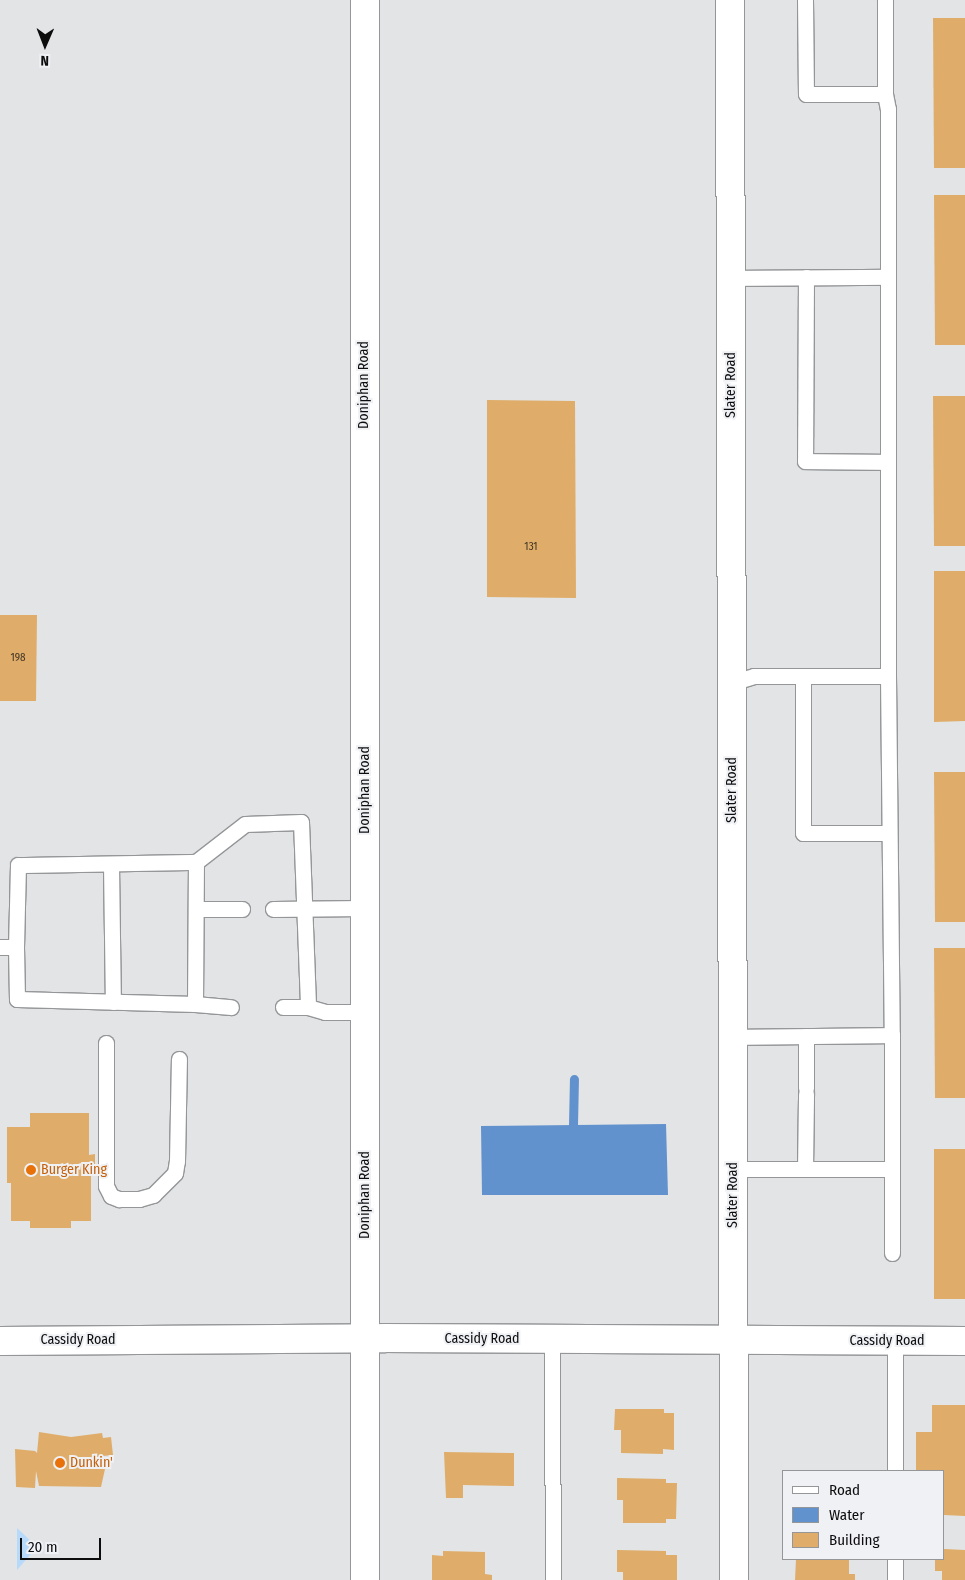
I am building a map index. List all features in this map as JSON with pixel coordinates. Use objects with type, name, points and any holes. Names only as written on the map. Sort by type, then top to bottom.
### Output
[{"type":"street","name":"Doniphan Road","points":[[364,0],[365,1580]]},
{"type":"street","name":"Slater Road","points":[[730,0],[734,1580]]},
{"type":"street","name":"Cassidy Road","points":[[0,1341],[365,1338],[965,1341]]},
{"type":"lane","points":[[806,0],[806,94],[885,94]]},
{"type":"lane","points":[[885,0],[885,94],[888,109],[888,676],[892,1035],[892,1253]]},
{"type":"lane","points":[[806,277],[805,461],[888,462]]},
{"type":"lane","points":[[731,278],[888,278]]},
{"type":"lane","points":[[732,683],[754,676],[888,676]]},
{"type":"lane","points":[[803,676],[803,833],[889,834]]},
{"type":"lane","points":[[232,1007],[195,1004],[17,1000],[18,865],[196,862],[245,824],[301,822],[302,909],[308,1007]]},
{"type":"lane","points":[[195,1004],[196,862]]},
{"type":"lane","points":[[111,864],[113,1002]]},
{"type":"lane","points":[[273,909],[364,908]]},
{"type":"lane","points":[[196,909],[242,909]]},
{"type":"lane","points":[[0,946],[16,947]]},
{"type":"lane","points":[[283,1007],[308,1007],[324,1012],[365,1012]]},
{"type":"lane","points":[[733,1037],[892,1035]]},
{"type":"lane","points":[[805,1169],[806,1036]]},
{"type":"lane","points":[[106,1043],[106,1186],[111,1196],[119,1199],[139,1199],[153,1195],[175,1173],[177,1160],[179,1059]]},
{"type":"lane","points":[[733,1169],[892,1169]]},
{"type":"lane","points":[[552,1339],[553,1580]]},
{"type":"lane","points":[[895,1341],[895,1470]]},
{"type":"lane","points":[[895,1560],[895,1580]]},
{"type":"shaded area","points":[[17,1528],[37,1547],[17,1570]]},
{"type":"water","points":[[666,1124],[668,1195],[482,1195],[481,1126]]},
{"type":"building","points":[[933,18],[965,18],[965,168],[934,168]]},
{"type":"building","points":[[934,195],[965,195],[965,345],[935,345]]},
{"type":"building","points":[[933,396],[965,396],[965,546],[934,546]]},
{"type":"building","points":[[487,400],[575,401],[576,598],[487,597]]},
{"type":"building","points":[[934,571],[965,571],[965,721],[934,722]]},
{"type":"building","points":[[0,615],[37,615],[36,701],[0,701]]},
{"type":"building","points":[[934,772],[965,772],[965,922],[935,922]]},
{"type":"building","points":[[934,948],[965,948],[965,1098],[935,1098]]},
{"type":"building","points":[[30,1113],[89,1113],[89,1155],[95,1154],[95,1174],[91,1174],[91,1221],[71,1221],[71,1228],[30,1228],[30,1221],[11,1221],[11,1183],[7,1183],[7,1127],[30,1127]]},
{"type":"building","points":[[934,1149],[965,1149],[965,1299],[934,1299]]},
{"type":"building","points":[[932,1405],[965,1405],[965,1516],[945,1515],[945,1470],[916,1470],[916,1432],[932,1432]]},
{"type":"building","points":[[615,1409],[664,1409],[664,1413],[674,1413],[674,1450],[663,1449],[663,1454],[621,1453],[621,1430],[614,1430]]},
{"type":"building","name":"Dunkin'","points":[[39,1432],[71,1437],[102,1433],[103,1438],[111,1437],[113,1455],[103,1456],[105,1469],[101,1487],[39,1486],[36,1471],[35,1488],[16,1487],[15,1449],[35,1451],[37,1453]]},
{"type":"building","points":[[444,1452],[514,1453],[514,1486],[463,1485],[463,1498],[446,1498]]},
{"type":"building","points":[[617,1478],[666,1479],[666,1483],[677,1483],[676,1519],[666,1519],[666,1523],[623,1523],[623,1500],[617,1500]]},
{"type":"building","points":[[945,1549],[965,1550],[965,1580],[942,1580],[942,1571],[935,1571],[935,1560],[945,1560]]},
{"type":"building","points":[[617,1550],[666,1551],[666,1555],[677,1555],[677,1580],[623,1580],[623,1572],[617,1572]]},
{"type":"building","points":[[443,1551],[485,1552],[485,1574],[492,1575],[492,1580],[432,1580],[432,1555],[443,1556]]},
{"type":"building","points":[[796,1560],[849,1560],[849,1574],[855,1574],[855,1580],[795,1580]]},
{"type":"waterway","points":[[573,1125],[574,1079]]},
{"type":"place","name":"Burger King","points":[[31,1170]]},
{"type":"place","name":"Dunkin'","points":[[60,1463]]}]
